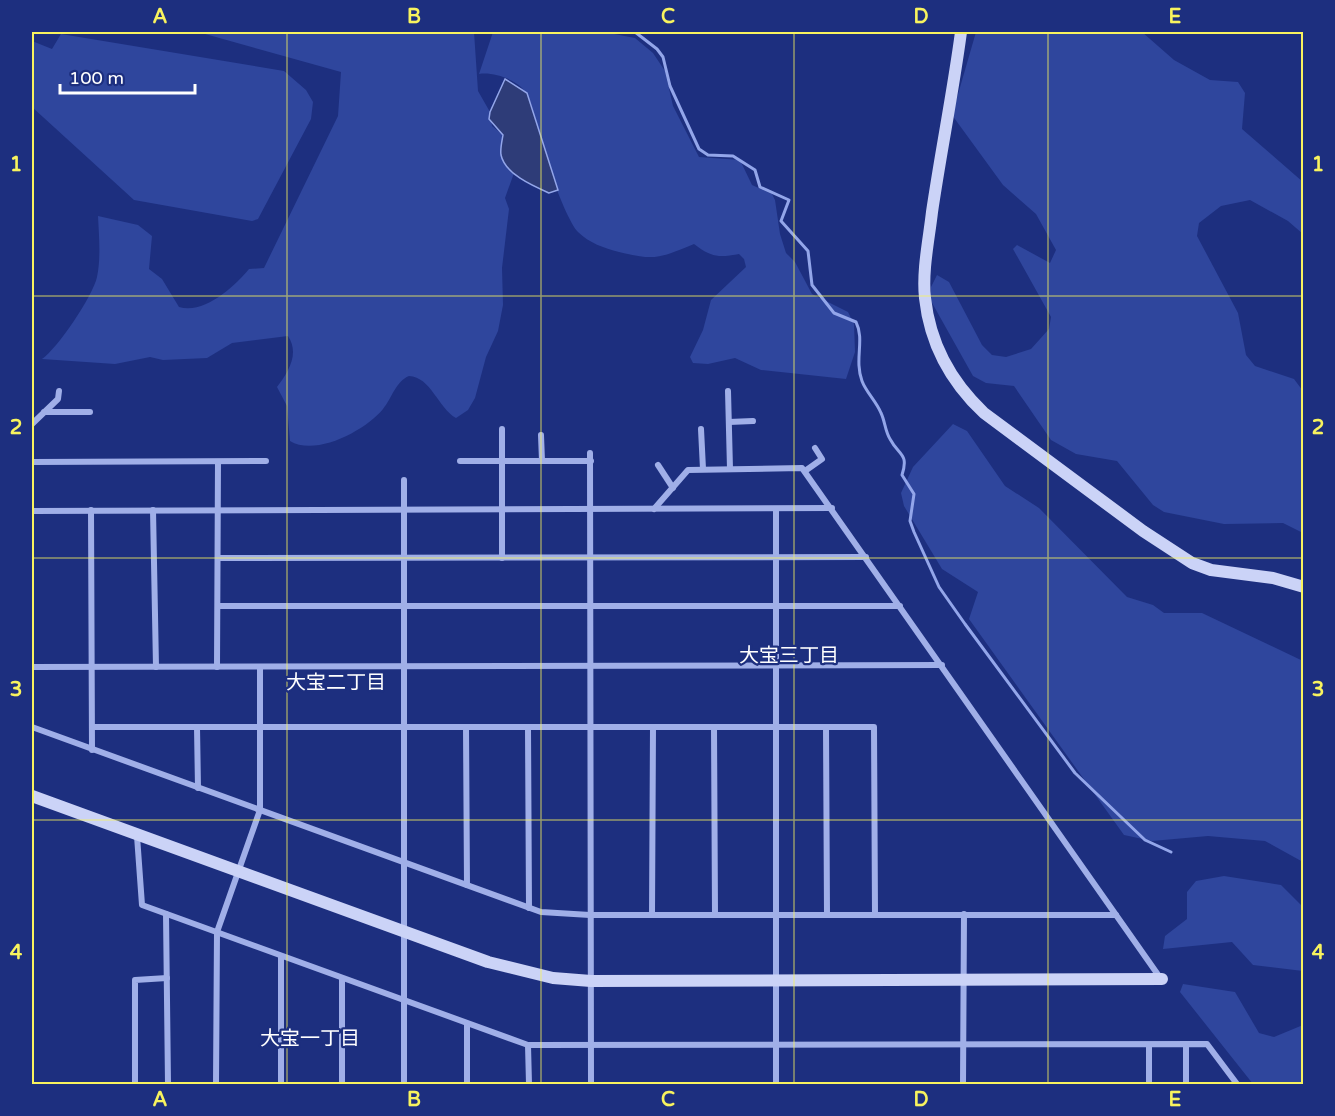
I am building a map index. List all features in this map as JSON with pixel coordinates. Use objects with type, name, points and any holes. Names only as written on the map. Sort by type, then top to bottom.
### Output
[{"type":"street","points":[[961,32],[929,238],[925,296],[928,315],[946,367],[963,393],[984,413],[1143,531],[1192,563],[1211,570],[1273,578],[1304,587]]},
{"type":"street","points":[[32,424],[58,399],[59,391]]},
{"type":"street","points":[[728,391],[730,469]]},
{"type":"street","points":[[44,412],[90,412]]},
{"type":"street","points":[[729,422],[753,421]]},
{"type":"street","points":[[502,429],[502,558]]},
{"type":"street","points":[[701,429],[703,469]]},
{"type":"street","points":[[541,435],[542,461]]},
{"type":"street","points":[[805,471],[822,459],[815,448]]},
{"type":"street","points":[[590,453],[591,1084]]},
{"type":"street","points":[[460,461],[591,461]]},
{"type":"street","points":[[32,462],[266,462]]},
{"type":"street","points":[[217,667],[218,462]]},
{"type":"street","points":[[658,465],[673,488]]},
{"type":"street","points":[[654,509],[688,470],[802,468],[1162,979]]},
{"type":"street","points":[[404,480],[404,1084]]},
{"type":"street","points":[[32,511],[832,508]]},
{"type":"street","points":[[776,509],[776,1084]]},
{"type":"street","points":[[91,510],[92,750]]},
{"type":"street","points":[[153,510],[156,667]]},
{"type":"street","points":[[218,558],[866,557]]},
{"type":"street","points":[[218,606],[900,606]]},
{"type":"street","points":[[32,667],[942,665]]},
{"type":"street","points":[[216,1084],[217,932],[260,810],[260,667]]},
{"type":"street","points":[[32,727],[529,908],[553,914],[1116,915]]},
{"type":"street","points":[[92,727],[874,727],[875,914]]},
{"type":"street","points":[[197,727],[198,788]]},
{"type":"street","points":[[466,727],[468,885]]},
{"type":"street","points":[[652,915],[653,727]]},
{"type":"street","points":[[714,727],[715,914]]},
{"type":"street","points":[[826,727],[827,914]]},
{"type":"street","points":[[528,728],[529,908]]},
{"type":"street","points":[[32,796],[137,836],[516,971],[553,978],[591,981],[1162,979]]},
{"type":"street","points":[[137,836],[142,905],[528,1045],[1208,1044],[1237,1084]]},
{"type":"street","points":[[166,914],[168,1084]]},
{"type":"street","points":[[963,1084],[964,914]]},
{"type":"street","points":[[281,956],[281,1084]]},
{"type":"street","points":[[135,1084],[135,980],[167,978]]},
{"type":"street","points":[[342,979],[342,1084]]},
{"type":"street","points":[[466,1084],[467,1024]]},
{"type":"street","points":[[1186,1044],[1186,1084]]},
{"type":"street","points":[[528,1045],[529,1084]]},
{"type":"street","points":[[1149,1045],[1149,1084]]},
{"type":"shaded area","points":[[198,32],[474,32],[478,91],[490,112],[492,126],[503,135],[501,155],[514,173],[505,198],[509,209],[502,268],[503,305],[498,331],[486,357],[475,398],[468,410],[456,418],[444,407],[429,387],[417,378],[409,376],[397,386],[383,409],[353,433],[313,446],[301,445],[290,441],[287,406],[277,387],[293,356],[288,336],[232,343],[207,358],[163,360],[150,357],[115,364],[42,359],[65,334],[94,286],[99,262],[98,216],[138,225],[152,236],[149,269],[162,279],[179,307],[199,307],[227,291],[249,269],[264,268],[338,116],[341,72]]},
{"type":"shaded area","points":[[493,32],[604,32],[635,38],[653,53],[665,71],[673,106],[699,157],[740,160],[752,185],[772,194],[786,253],[795,262],[812,294],[848,312],[854,324],[855,352],[846,379],[761,370],[735,358],[708,364],[693,363],[690,357],[703,330],[711,300],[746,267],[744,259],[739,254],[720,256],[710,254],[694,244],[657,257],[641,257],[602,247],[578,232],[566,212],[554,181],[527,95],[521,87],[507,78],[479,74]]},
{"type":"shaded area","points":[[976,32],[1142,32],[1174,60],[1210,80],[1238,82],[1245,93],[1242,129],[1303,182],[1303,234],[1288,221],[1250,200],[1221,206],[1199,223],[1197,236],[1238,313],[1246,355],[1255,366],[1294,379],[1303,391],[1303,533],[1283,523],[1224,524],[1164,512],[1153,505],[1117,461],[1076,454],[1051,440],[1014,386],[986,383],[973,376],[931,301],[931,287],[937,275],[949,282],[982,345],[992,355],[1006,357],[1031,349],[1049,329],[1051,317],[1013,249],[1017,245],[1050,263],[1056,250],[1036,214],[1003,185],[952,115]]},
{"type":"shaded area","points":[[61,34],[284,71],[306,90],[313,102],[311,119],[258,219],[252,221],[134,200],[32,107],[32,41],[52,49]]},
{"type":"shaded area","points":[[505,79],[527,93],[558,190],[549,193],[528,183],[514,174],[504,162],[501,155],[503,135],[489,119]]},
{"type":"shaded area","points":[[953,424],[967,431],[1005,486],[1039,508],[1127,597],[1153,605],[1164,613],[1202,613],[1303,661],[1303,862],[1265,841],[1208,836],[1152,841],[1124,835],[969,619],[978,592],[942,569],[904,506],[901,493],[913,467]]},
{"type":"shaded area","points":[[1224,876],[1281,885],[1303,907],[1303,971],[1253,965],[1232,942],[1163,949],[1165,936],[1187,919],[1187,892],[1196,881]]},
{"type":"shaded area","points":[[1183,984],[1235,992],[1259,1033],[1274,1037],[1303,1025],[1303,1084],[1253,1084],[1180,992]]},
{"type":"waterway","points":[[635,32],[657,49],[663,57],[670,86],[699,149],[708,155],[733,156],[755,170],[760,187],[789,200],[781,221],[808,251],[812,285],[834,313],[856,322],[860,336],[859,365],[862,381],[879,409],[893,445],[904,458],[902,475],[914,494],[910,521],[939,587],[1075,773],[1145,840],[1171,852]]},
{"type":"district","name":"大宝三丁目","points":[[789,656]]},
{"type":"district","name":"大宝二丁目","points":[[336,683]]},
{"type":"district","name":"大宝一丁目","points":[[310,1039]]}]
